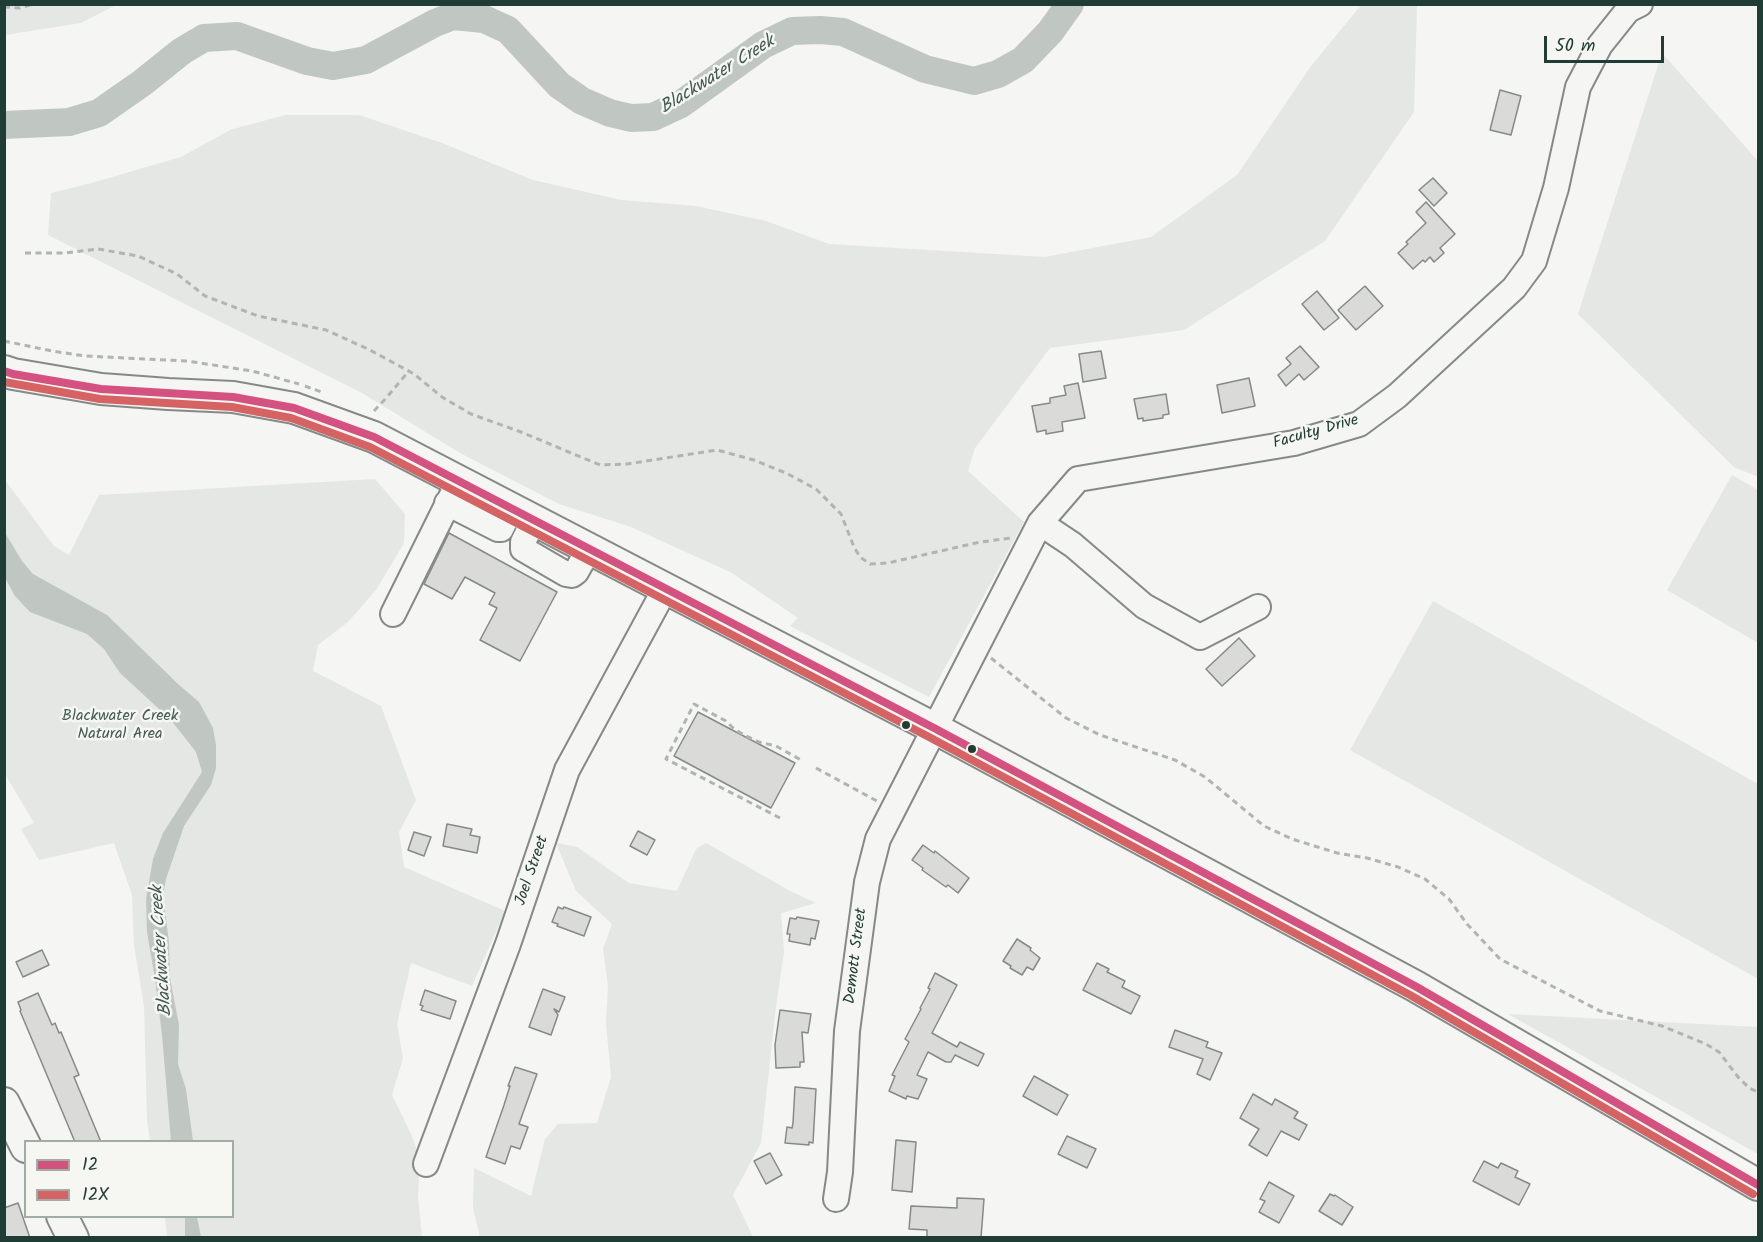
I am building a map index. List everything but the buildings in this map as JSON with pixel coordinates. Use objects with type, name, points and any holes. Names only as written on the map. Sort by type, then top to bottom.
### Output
[{"type":"main road","points":[[4,371],[101,389],[233,397],[294,408],[374,437],[453,492],[522,514],[934,728],[1414,986],[1758,1185]]},
{"type":"main road","points":[[4,1103],[24,1143]]},
{"type":"main road","points":[[63,1218],[74,1238]]},
{"type":"street","name":"Faculty Drive","points":[[934,728],[1040,523],[1078,478],[1294,443],[1359,424],[1397,396],[1514,288],[1534,261],[1556,189],[1578,87],[1600,45],[1628,10],[1640,4]]},
{"type":"street","points":[[393,614],[453,492]]},
{"type":"street","points":[[1040,523],[1073,545],[1144,606],[1200,637],[1258,607]]},
{"type":"street","name":"Joel Street","points":[[426,1164],[505,954],[567,770],[665,589]]},
{"type":"street","name":"Demott Street","points":[[836,1199],[840,1172],[847,1031],[867,882],[878,839],[934,728]]},
{"type":"path","points":[[4,7],[20,8],[33,4]]},
{"type":"path","points":[[25,253],[64,253],[98,249],[138,256],[177,274],[205,296],[258,316],[326,330],[408,371],[442,397],[471,414],[600,465],[627,464],[717,450],[754,460],[816,489],[841,514],[854,547],[860,557],[870,564],[888,563],[981,542],[1020,537]]},
{"type":"path","points":[[374,411],[408,371]]},
{"type":"path","points":[[986,654],[1066,718],[1100,735],[1175,760],[1205,777],[1264,826],[1336,853],[1367,858],[1398,867],[1425,879],[1449,899],[1467,924],[1500,959],[1600,1011],[1662,1026],[1706,1044],[1719,1052],[1749,1088],[1758,1092]]},
{"type":"path","points":[[780,818],[666,759],[694,704],[726,721],[746,736],[776,746],[801,760]]},
{"type":"path","points":[[816,768],[884,805]]},
{"type":"shaded area","points":[[5,4],[116,5],[81,23],[5,35]]},
{"type":"green space","points":[[1362,4],[1417,5],[1414,112],[1325,241],[1184,330],[1050,348],[975,448],[968,471],[1024,522],[929,697],[790,626],[798,618],[732,573],[631,527],[559,504],[460,453],[362,393],[48,235],[51,193],[181,157],[230,130],[285,115],[359,115],[442,143],[533,180],[621,200],[696,206],[766,221],[829,244],[1045,257],[1151,237],[1237,175],[1311,66]]},
{"type":"green space","points":[[1662,53],[1758,161],[1758,477],[1734,467],[1578,314]]},
{"type":"green space","points":[[1732,475],[1758,490],[1758,643],[1667,590]]},
{"type":"green space","name":"Blackwater Creek Natural Area","points":[[375,479],[405,514],[404,543],[376,590],[348,622],[318,645],[313,671],[381,706],[416,800],[399,832],[404,867],[505,911],[472,986],[411,963],[397,1024],[403,1058],[392,1095],[420,1159],[418,1197],[422,1237],[167,1237],[165,1218],[234,1218],[234,1140],[150,1140],[147,1119],[144,1006],[134,945],[132,895],[114,843],[39,860],[21,829],[34,823],[5,774],[5,480],[54,546],[69,555],[99,495]]},
{"type":"green space","points":[[1433,601],[1758,784],[1758,979],[1350,750]]},
{"type":"green space","points":[[556,843],[577,847],[629,883],[677,891],[696,849],[706,843],[790,891],[816,903],[781,913],[784,952],[761,1143],[733,1195],[753,1237],[480,1237],[473,1208],[474,1168],[531,1196],[545,1139],[558,1124],[597,1123],[611,1077],[606,1023],[608,986],[603,949],[612,924],[576,891]]},
{"type":"green space","points":[[1508,1014],[1758,1027],[1758,1154]]},
{"type":"water","points":[[4,531],[22,561],[33,574],[107,615],[199,702],[213,728],[216,768],[211,785],[184,826],[163,895],[169,942],[170,978],[179,1025],[178,1064],[186,1089],[193,1140],[171,1140],[162,1035],[147,932],[146,899],[153,859],[163,833],[202,772],[196,752],[171,720],[120,673],[104,649],[87,634],[30,612],[15,596],[5,578]]},
{"type":"water","points":[[185,1218],[197,1218],[201,1237],[185,1237]]},
{"type":"waterway","name":"Blackwater Creek","points":[[4,125],[69,122],[99,113],[182,51],[204,38],[237,36],[307,61],[333,66],[366,60],[435,23],[453,16],[484,19],[508,30],[559,85],[582,101],[610,113],[631,118],[653,117],[681,104],[763,45],[792,31],[843,32],[925,69],[974,81],[998,74],[1023,60],[1050,32],[1070,4]]},
{"type":"transit line","name":"12","points":[[4,371],[101,389],[233,397],[294,408],[374,437],[934,728],[1415,986],[1758,1185]]},
{"type":"transit line","name":"12X","points":[[4,382],[100,399],[232,407],[291,418],[370,447],[929,737],[1410,995],[1753,1194]]}]
